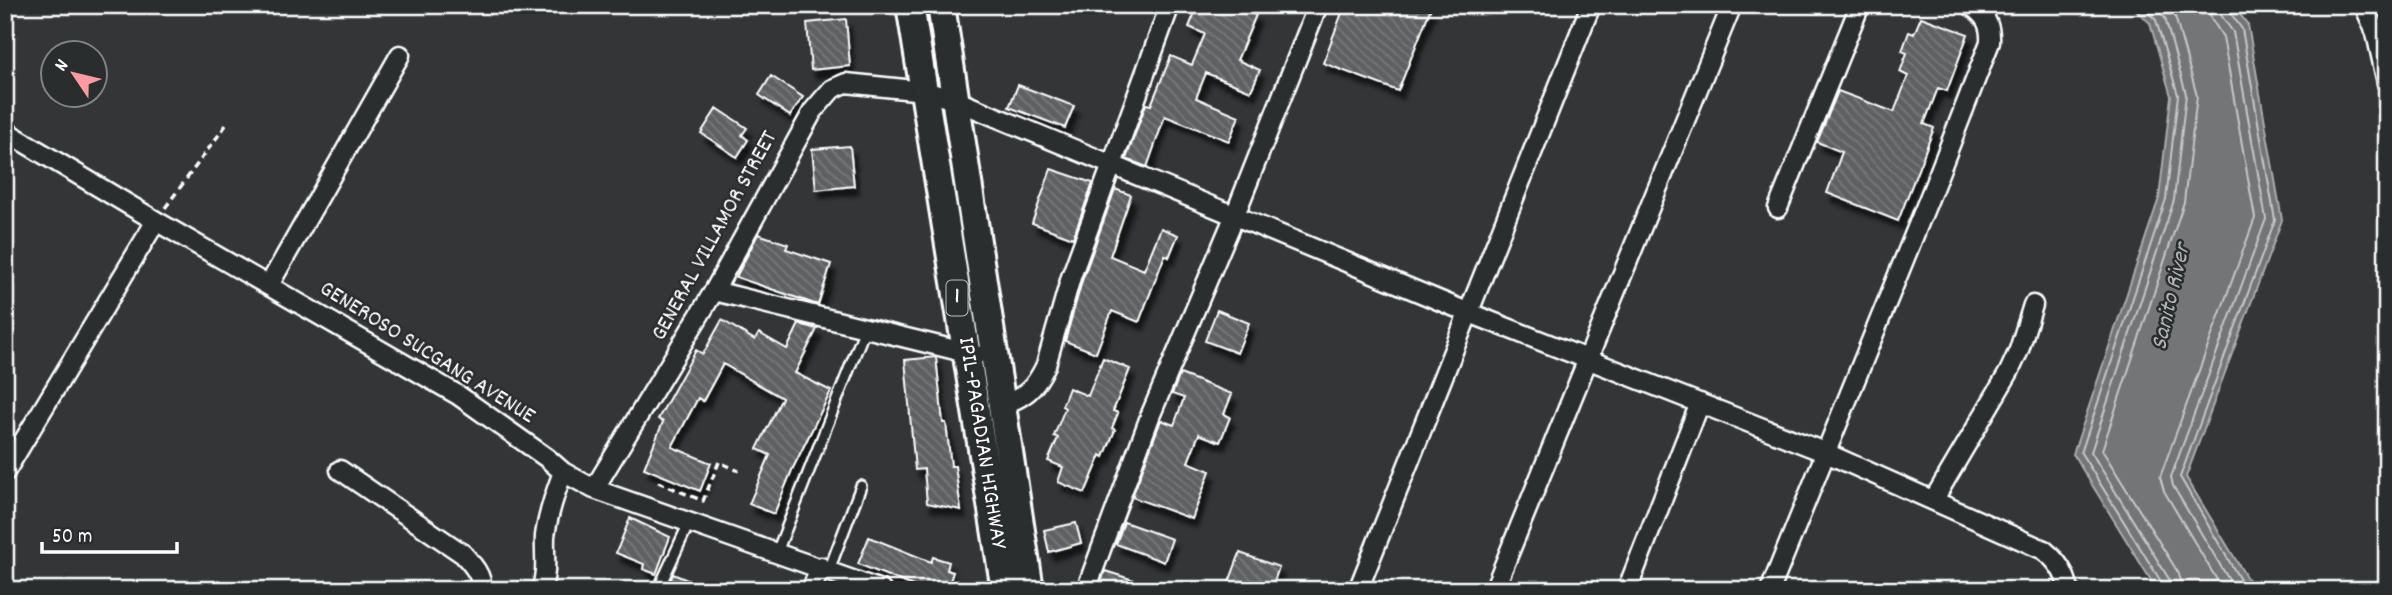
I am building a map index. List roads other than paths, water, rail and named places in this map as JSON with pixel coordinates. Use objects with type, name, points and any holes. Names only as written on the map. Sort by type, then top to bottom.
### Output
[{"type":"main road","name":"IPIL-PAGADIAN HIGHWAY","points":[[910,5],[1005,590]]},
{"type":"main road","name":"1","points":[[941,5],[1030,590]]},
{"type":"street","points":[[1001,405],[1024,396],[1043,372],[1071,276],[1170,5]]},
{"type":"street","points":[[1086,590],[1151,414],[1235,215],[1318,5]]},
{"type":"street","points":[[1358,590],[1591,5]]},
{"type":"street","points":[[1494,590],[1732,5]]},
{"type":"street","points":[[1778,208],[1860,5]]},
{"type":"street","points":[[1770,590],[1990,42],[1987,20],[1970,5]]},
{"type":"street","points":[[2364,5],[2376,33],[2387,83]]},
{"type":"street","points":[[269,285],[400,55]]},
{"type":"street","name":"GENERAL VILLAMOR STREET","points":[[594,489],[715,291],[821,99],[832,89],[846,83],[924,91],[955,100],[1467,312],[1824,452],[2044,550],[2057,561],[2065,573],[2069,590]]},
{"type":"street","name":"GENEROSO SUCGANG AVENUE","points":[[5,131],[458,396],[563,472],[594,489],[881,590]]},
{"type":"street","points":[[5,472],[156,221]]},
{"type":"street","points":[[715,291],[994,359]]},
{"type":"street","points":[[1934,499],[2009,372],[2033,305]]},
{"type":"street","points":[[1627,590],[1700,403]]},
{"type":"street","points":[[340,470],[463,554],[480,576],[483,589]]},
{"type":"street","points":[[541,590],[546,577],[545,533],[563,472]]},
{"type":"street","points":[[811,590],[825,569]]},
{"type":"lane","points":[[777,552],[865,329]]},
{"type":"lane","points":[[825,569],[862,486]]},
{"type":"lane","points":[[658,590],[689,523]]},
{"type":"water","name":"Sanito River","points":[[2130,5],[2233,5],[2248,25],[2282,220],[2186,477],[2254,590],[2157,590],[2073,454],[2159,198],[2171,96],[2150,23]]}]
